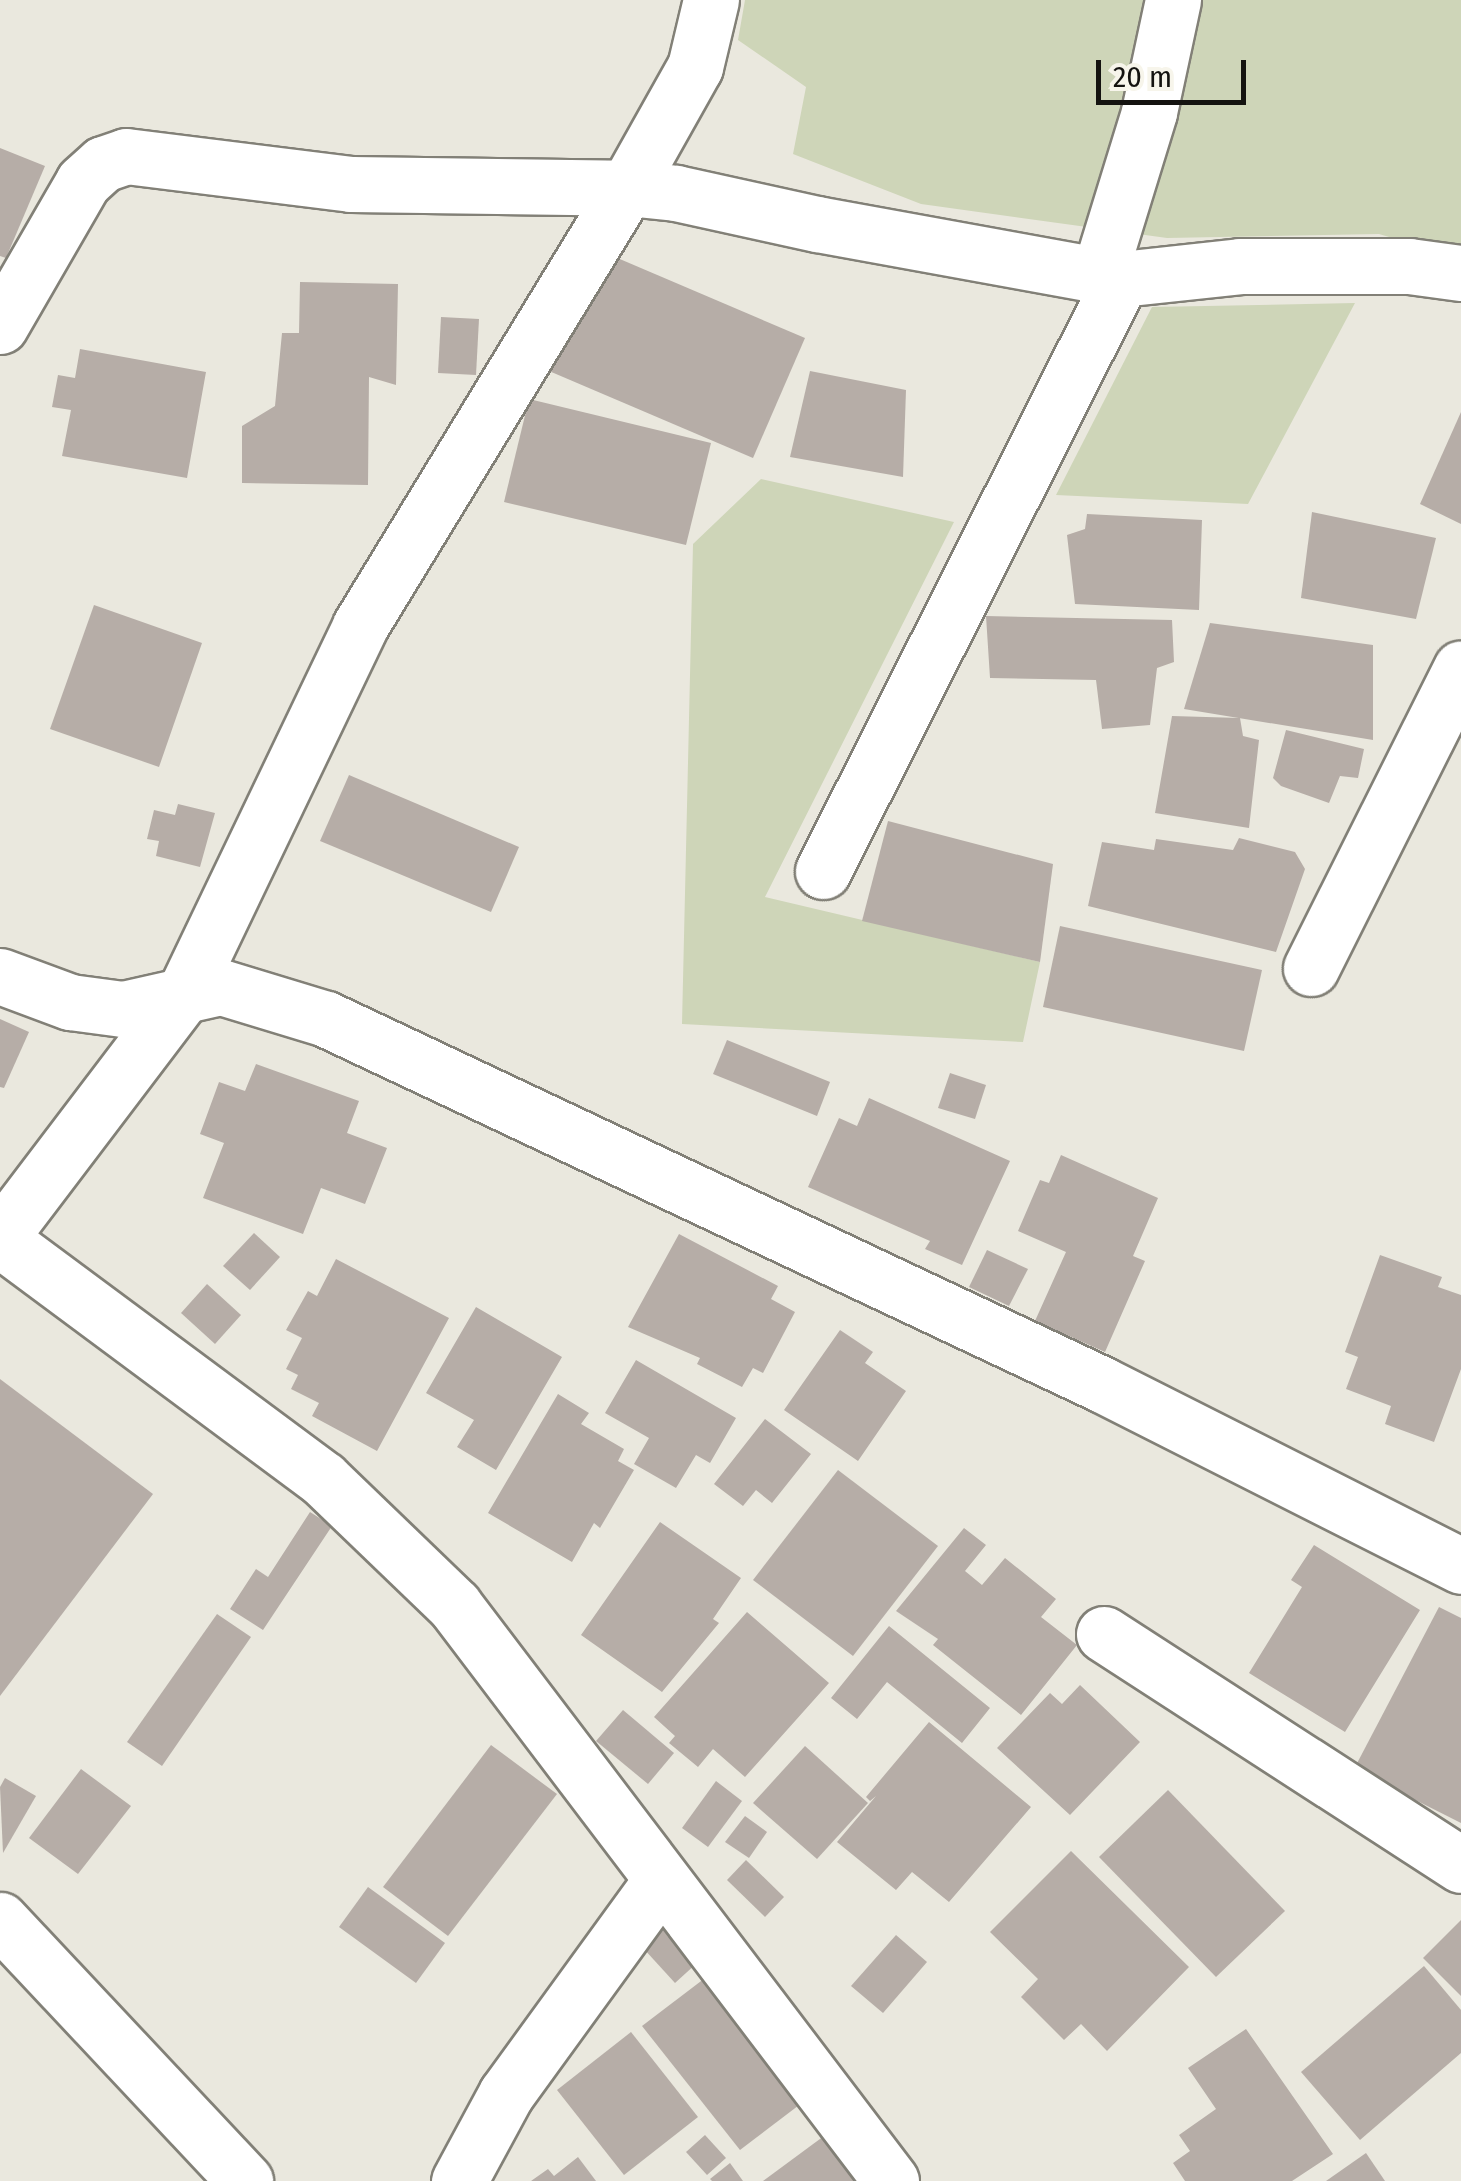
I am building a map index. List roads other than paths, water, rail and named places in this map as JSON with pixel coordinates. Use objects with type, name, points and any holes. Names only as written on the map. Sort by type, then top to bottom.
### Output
[{"type":"street","points":[[710,0],[695,67],[627,188],[360,626],[184,996],[0,1238],[323,1479],[454,1605],[891,2181]]},
{"type":"street","points":[[823,870],[1110,277],[1173,0]]},
{"type":"street","points":[[0,326],[83,182],[103,164],[126,156],[351,184],[627,188],[740,204],[817,224],[1110,277],[1240,266],[1408,266],[1461,273]]},
{"type":"street","points":[[1311,968],[1461,668]]},
{"type":"street","points":[[0,976],[70,1002],[124,1009],[220,987],[326,1020],[1100,1384],[1461,1566]]},
{"type":"street","points":[[1104,1634],[1461,1865]]},
{"type":"street","points":[[458,2181],[506,2094],[661,1881]]},
{"type":"street","points":[[0,1920],[245,2181]]}]
